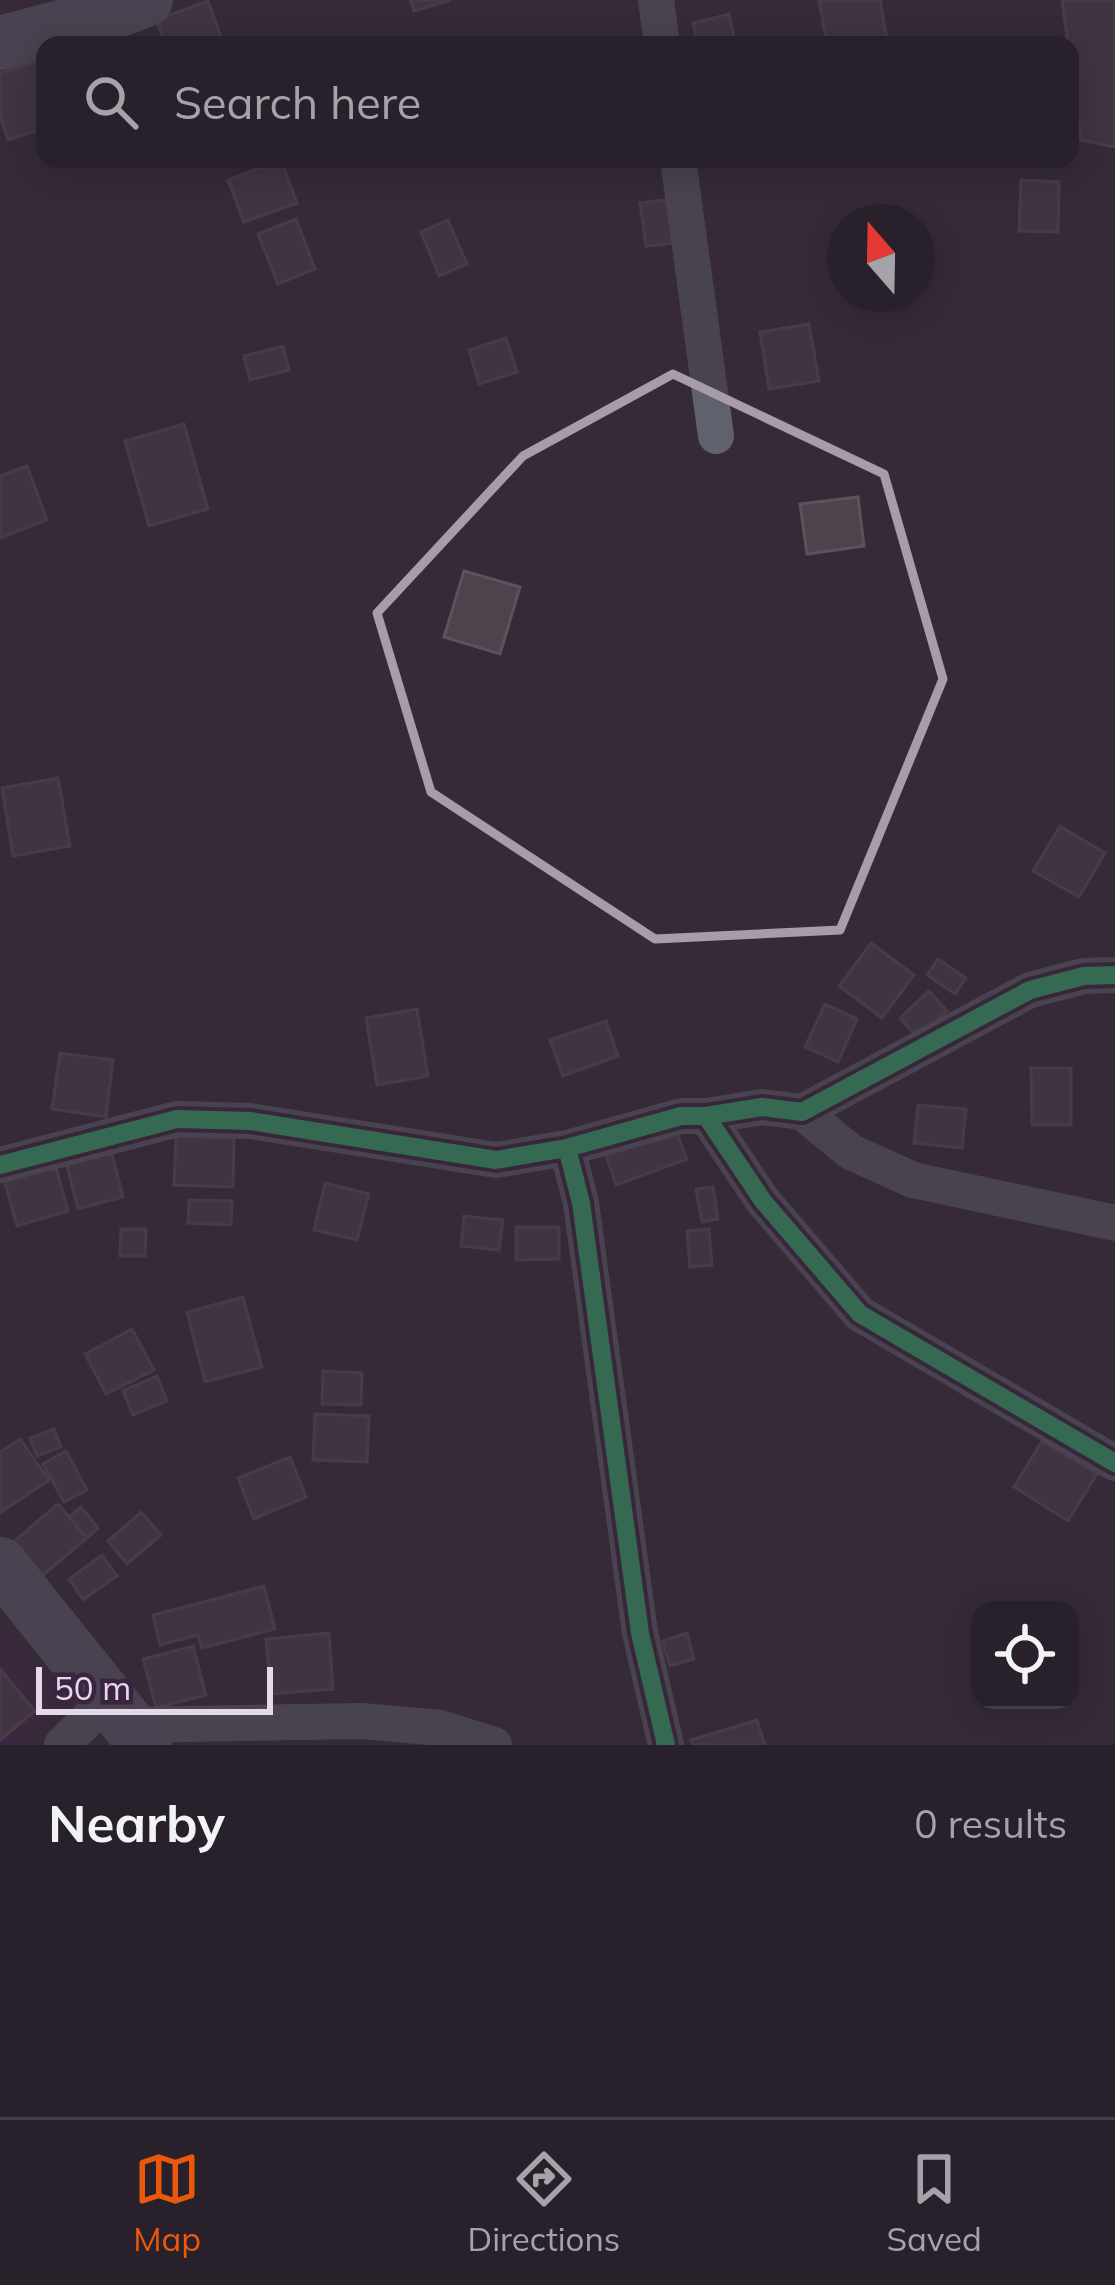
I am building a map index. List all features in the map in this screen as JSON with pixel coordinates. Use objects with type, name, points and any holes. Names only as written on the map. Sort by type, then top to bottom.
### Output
[{"type":"street","points":[[0,43],[146,0]]},
{"type":"street","points":[[656,0],[661,36]]},
{"type":"street","points":[[678,168],[716,436]]},
{"type":"street","points":[[802,1112],[1030,990],[1084,976],[1115,975]]},
{"type":"street","points":[[0,1165],[177,1119],[250,1121],[496,1160],[567,1148],[681,1116],[762,1107],[802,1112],[850,1152],[913,1180],[1115,1223]]},
{"type":"street","points":[[706,1116],[763,1201],[860,1314],[1115,1463]]},
{"type":"street","points":[[567,1148],[581,1203],[640,1633],[666,1745]]},
{"type":"street","points":[[0,1564],[127,1723]]},
{"type":"street","points":[[62,1745],[127,1723],[362,1721],[440,1728],[494,1745]]},
{"type":"highlighted area","points":[[673,374],[884,474],[943,679],[840,930],[655,939],[431,792],[377,613],[523,456]]},
{"type":"shaded area","points":[[0,1626],[61,1698],[22,1745],[0,1745]]},
{"type":"building","points":[[410,0],[451,0],[414,11]]},
{"type":"building","points":[[819,0],[880,0],[886,36],[825,36]]},
{"type":"building","points":[[1062,0],[1115,0],[1115,147],[1081,140],[1079,36],[1067,36]]},
{"type":"building","points":[[208,1],[221,36],[162,36],[156,20]]},
{"type":"building","points":[[729,14],[734,36],[696,36],[693,23]]},
{"type":"building","points":[[36,62],[36,131],[8,140],[0,116],[0,73]]},
{"type":"building","points":[[260,168],[284,168],[297,203],[244,222],[228,180]]},
{"type":"building","points":[[1021,180],[1059,182],[1058,232],[1019,231]]},
{"type":"building","points":[[681,198],[686,242],[646,246],[640,203]]},
{"type":"building","points":[[296,219],[315,269],[278,284],[258,234]]},
{"type":"building","points":[[448,220],[467,264],[439,276],[421,232]]},
{"type":"building","points":[[809,324],[819,381],[769,389],[760,332]]},
{"type":"building","points":[[506,338],[517,372],[479,384],[469,350]]},
{"type":"building","points":[[283,346],[289,370],[250,380],[244,356]]},
{"type":"building","points":[[184,424],[208,509],[149,526],[125,441]]},
{"type":"building","points":[[27,466],[47,520],[0,538],[0,476]]},
{"type":"building","points":[[858,497],[864,546],[807,554],[800,504]]},
{"type":"building","points":[[464,571],[520,587],[500,654],[444,637]]},
{"type":"building","points":[[58,778],[70,846],[13,856],[2,788]]},
{"type":"building","points":[[1060,826],[1105,853],[1079,897],[1033,871]]},
{"type":"building","points":[[871,943],[914,975],[882,1018],[839,986]]},
{"type":"building","points":[[938,959],[966,978],[955,994],[927,975]]},
{"type":"building","points":[[929,991],[947,1011],[918,1038],[900,1018]]},
{"type":"building","points":[[825,1004],[857,1019],[838,1062],[805,1047]]},
{"type":"building","points":[[417,1009],[428,1076],[377,1085],[366,1018]]},
{"type":"building","points":[[606,1021],[618,1056],[563,1076],[550,1040]]},
{"type":"building","points":[[60,1053],[113,1060],[106,1117],[52,1109]]},
{"type":"building","points":[[1031,1068],[1071,1068],[1071,1125],[1032,1125]]},
{"type":"building","points":[[918,1105],[966,1109],[962,1148],[914,1143]]},
{"type":"building","points":[[676,1131],[687,1159],[616,1185],[606,1155]]},
{"type":"building","points":[[176,1136],[234,1138],[233,1187],[174,1185]]},
{"type":"building","points":[[111,1150],[123,1197],[78,1209],[66,1162]]},
{"type":"building","points":[[55,1164],[68,1211],[17,1226],[4,1179]]},
{"type":"building","points":[[325,1183],[369,1194],[357,1240],[314,1230]]},
{"type":"building","points":[[713,1187],[718,1219],[702,1222],[696,1189]]},
{"type":"building","points":[[189,1200],[232,1201],[231,1225],[188,1223]]},
{"type":"building","points":[[464,1216],[503,1220],[499,1250],[461,1246]]},
{"type":"building","points":[[516,1227],[559,1227],[559,1259],[516,1260]]},
{"type":"building","points":[[121,1229],[146,1229],[145,1256],[120,1256]]},
{"type":"building","points":[[709,1229],[712,1265],[690,1267],[687,1231]]},
{"type":"building","points":[[243,1297],[262,1367],[205,1382],[187,1312]]},
{"type":"building","points":[[132,1329],[154,1370],[106,1394],[85,1354]]},
{"type":"building","points":[[323,1371],[362,1373],[361,1405],[322,1404]]},
{"type":"building","points":[[157,1376],[167,1401],[133,1415],[123,1391]]},
{"type":"building","points":[[315,1414],[369,1416],[367,1462],[313,1460]]},
{"type":"building","points":[[54,1429],[61,1447],[37,1456],[30,1438]]},
{"type":"building","points":[[20,1439],[49,1480],[0,1513],[0,1452]]},
{"type":"building","points":[[1042,1441],[1097,1474],[1068,1521],[1014,1487]]},
{"type":"building","points":[[66,1451],[87,1490],[64,1502],[43,1464]]},
{"type":"building","points":[[290,1457],[306,1497],[254,1519],[238,1478]]},
{"type":"building","points":[[58,1504],[87,1538],[40,1578],[11,1544]]},
{"type":"building","points":[[81,1507],[98,1528],[87,1538],[69,1517]]},
{"type":"building","points":[[141,1512],[161,1535],[127,1564],[108,1541]]},
{"type":"building","points":[[102,1555],[117,1576],[83,1600],[69,1579]]},
{"type":"building","points":[[264,1586],[275,1629],[202,1648],[198,1635],[160,1645],[153,1615]]},
{"type":"building","points":[[329,1633],[333,1689],[271,1694],[266,1639]]},
{"type":"building","points":[[687,1633],[694,1659],[670,1666],[662,1641]]},
{"type":"building","points":[[193,1646],[206,1695],[156,1708],[143,1659]]},
{"type":"building","points":[[0,1669],[35,1711],[0,1740]]},
{"type":"building","points":[[757,1720],[765,1745],[693,1745],[691,1740]]},
{"type":"cycle path","points":[[0,1165],[177,1119],[250,1121],[496,1160],[567,1148],[681,1116],[762,1107],[802,1112],[1030,990],[1084,976],[1115,975]]},
{"type":"cycle path","points":[[706,1116],[763,1201],[860,1314],[1115,1463]]},
{"type":"cycle path","points":[[567,1148],[581,1203],[640,1633],[666,1745]]}]
